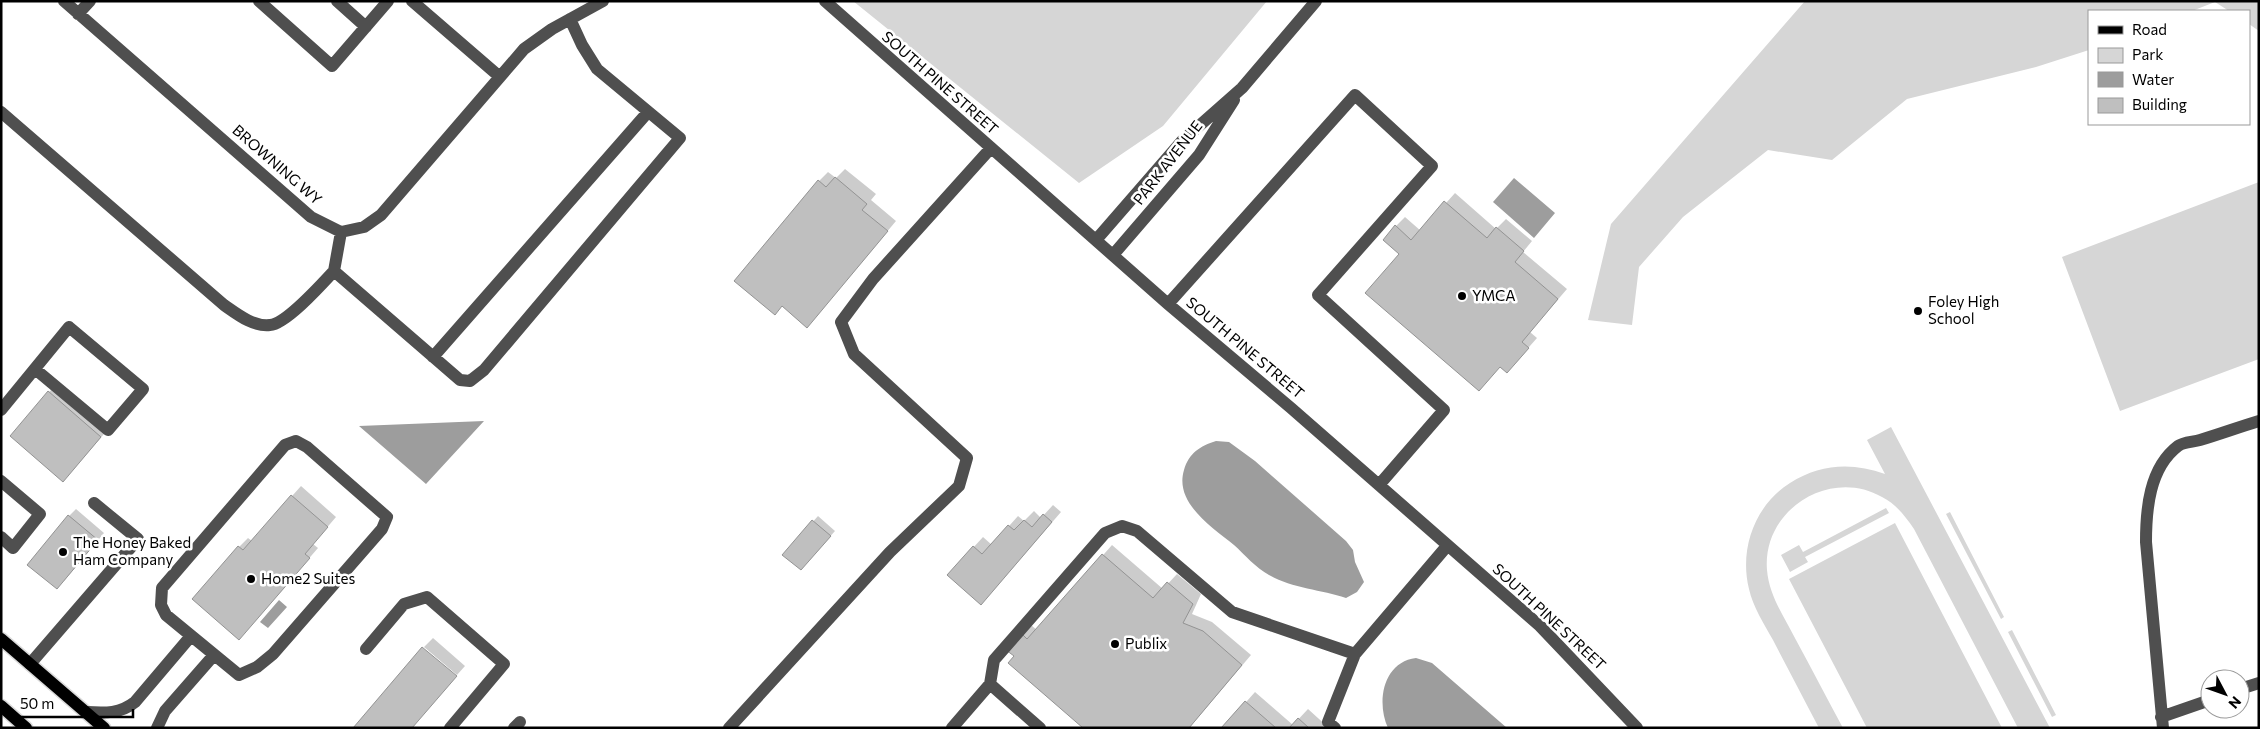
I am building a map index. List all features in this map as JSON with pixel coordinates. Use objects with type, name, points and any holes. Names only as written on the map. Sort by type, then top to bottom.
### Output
[{"type":"main road","points":[[1,639],[104,728]]},
{"type":"main road","points":[[1,706],[26,728]]},
{"type":"street","name":"BROWNING WY","points":[[64,1],[311,217],[340,232]]},
{"type":"street","points":[[78,14],[90,1]]},
{"type":"street","points":[[259,1],[332,66],[388,1]]},
{"type":"street","points":[[337,1],[366,27]]},
{"type":"street","points":[[412,1],[500,77]]},
{"type":"street","points":[[1,112],[224,305],[250,322],[270,326],[291,314],[334,271],[340,232],[364,227],[381,215],[524,49],[570,19],[603,1]]},
{"type":"street","name":"SOUTH PINE STREET","points":[[825,1],[1168,304],[1540,626],[1637,728]]},
{"type":"street","name":"PARK AVENUE","points":[[1113,255],[1199,155],[1242,88],[1316,1]]},
{"type":"street","points":[[334,271],[460,380],[470,380],[484,370],[680,138],[596,69],[570,19]]},
{"type":"street","name":"PARK AVENUE","points":[[1096,240],[1182,141],[1242,88]]},
{"type":"street","points":[[1168,304],[1355,94],[1432,166],[1318,295],[1444,410],[1379,485]]},
{"type":"street","points":[[433,357],[648,112]]},
{"type":"street","points":[[729,728],[890,552],[959,486],[967,458],[854,354],[841,322],[873,279],[991,148]]},
{"type":"street","points":[[1,410],[69,327],[143,389],[108,430],[35,369]]},
{"type":"street","points":[[2200,705],[2162,722],[2149,582],[2146,515],[2150,492],[2157,473],[2168,456],[2179,445],[2259,420]]},
{"type":"street","points":[[296,441],[307,447],[387,517],[375,536],[274,654],[258,667],[239,675],[214,655],[166,615],[161,605],[162,588],[285,445],[296,441]]},
{"type":"street","points":[[1,481],[40,514],[13,548],[1,538]]},
{"type":"street","points":[[30,664],[138,539],[94,503]]},
{"type":"street","points":[[952,728],[990,684],[994,660],[1105,533],[1122,526],[1137,531],[1232,612],[1355,654]]},
{"type":"street","points":[[1335,728],[1328,722],[1355,654],[1448,546]]},
{"type":"street","points":[[366,649],[404,604],[427,597],[504,664],[450,728]]},
{"type":"street","points":[[86,712],[112,713],[127,708],[135,702],[191,636]]},
{"type":"street","points":[[156,728],[165,711],[214,655]]},
{"type":"street","points":[[990,684],[1040,728]]},
{"type":"green space","points":[[853,1],[1267,1],[1163,126],[1079,183]]},
{"type":"green space","points":[[1805,1],[2259,1],[2259,31],[2250,25],[2250,10],[2227,10],[2215,2],[2195,10],[2088,10],[2088,50],[2036,67],[1907,99],[1832,160],[1768,150],[1683,217],[1639,267],[1632,325],[1588,320],[1611,224]]},
{"type":"green space","points":[[2259,182],[2259,359],[2120,411],[2062,257]]},
{"type":"green space","points":[[1891,427],[2050,728],[2018,728],[1914,529],[1892,503],[1862,489],[1841,487],[1821,491],[1803,500],[1787,513],[1776,529],[1768,548],[1768,580],[1774,598],[1843,728],[1819,728],[1759,615],[1749,589],[1746,559],[1753,529],[1767,503],[1790,483],[1813,472],[1825,469],[1836,467],[1860,468],[1885,474],[1867,440]]},
{"type":"green space","points":[[1886,508],[1889,513],[1805,557],[1808,562],[1790,572],[1781,555],[1799,545],[1803,552]]},
{"type":"green space","points":[[1950,512],[2004,617],[2001,619],[1946,514]]},
{"type":"green space","points":[[1895,523],[2002,728],[1867,728],[1789,579]]},
{"type":"green space","points":[[2012,630],[2056,715],[2052,717],[2008,632]]},
{"type":"water","points":[[1514,178],[1555,213],[1534,238],[1493,202]]},
{"type":"water","points":[[484,421],[426,484],[359,426]]},
{"type":"water","points":[[1216,441],[1229,442],[1255,461],[1346,541],[1353,550],[1355,562],[1364,582],[1357,592],[1346,598],[1297,586],[1269,575],[1197,513],[1184,493],[1182,482],[1184,470],[1189,459],[1196,451]]},
{"type":"water","points":[[279,600],[287,607],[268,628],[260,622]]},
{"type":"water","points":[[1416,658],[1432,663],[1507,728],[1388,728],[1384,718],[1383,695],[1389,675],[1405,661]]},
{"type":"building","points":[[835,177],[867,204],[862,210],[888,231],[807,328],[782,306],[775,315],[734,281],[818,180],[826,187]]},
{"type":"building","name":"YMCA","points":[[1444,201],[1487,238],[1496,227],[1524,251],[1515,262],[1558,299],[1522,342],[1529,348],[1507,373],[1500,367],[1479,391],[1365,293],[1399,254],[1383,240],[1395,225],[1411,240]]},
{"type":"building","points":[[48,391],[101,437],[63,482],[10,436]]},
{"type":"building","name":"Home2 Suites","points":[[291,495],[328,527],[305,554],[310,558],[239,640],[192,599],[238,546],[243,550]]},
{"type":"building","points":[[1043,514],[1052,522],[981,605],[947,575],[973,546],[982,554],[1008,525],[1014,530],[1024,520],[1032,527]]},
{"type":"building","name":"The Honey Baked Ham Company","points":[[68,515],[98,540],[57,589],[27,565]]},
{"type":"building","points":[[812,520],[831,536],[801,570],[782,555]]},
{"type":"building","name":"Publix","points":[[1102,554],[1153,598],[1167,582],[1193,604],[1183,623],[1203,631],[1242,665],[1189,728],[1083,728],[1008,663],[1014,656],[1006,650],[1021,633],[1027,639]]},
{"type":"building","points":[[422,647],[457,676],[412,728],[353,728]]},
{"type":"building","points":[[1245,701],[1276,728],[1221,728]]},
{"type":"building","points":[[1298,718],[1309,728],[1289,728]]},
{"type":"place","name":"YMCA","points":[[1462,296]]},
{"type":"place","name":"Foley High School","points":[[1918,311]]},
{"type":"place","name":"The Honey Baked Ham Company","points":[[63,552]]},
{"type":"place","name":"Home2 Suites","points":[[251,579]]},
{"type":"place","name":"Publix","points":[[1115,644]]}]
